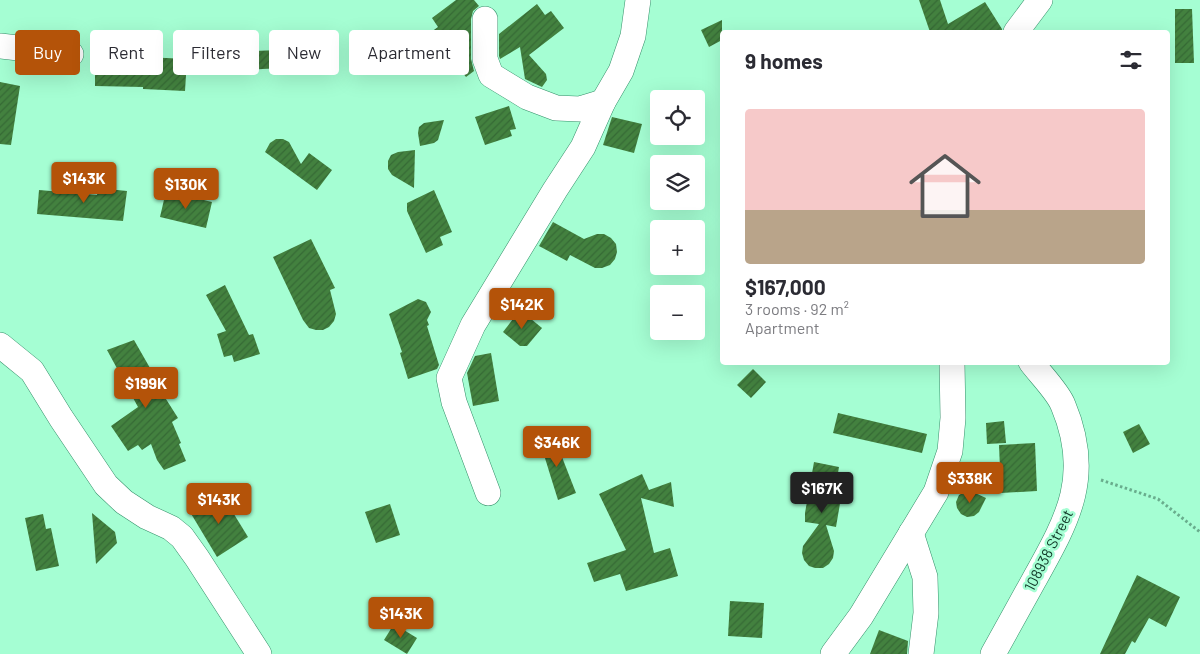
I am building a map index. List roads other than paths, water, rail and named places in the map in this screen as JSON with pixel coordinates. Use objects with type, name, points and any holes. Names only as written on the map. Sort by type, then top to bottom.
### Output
[{"type":"street","points":[[488,492],[454,402],[449,378],[473,324],[583,147],[603,102],[621,71],[633,36],[638,0]]},
{"type":"street","points":[[1018,30],[1040,0]]},
{"type":"street","points":[[485,19],[484,59],[491,76],[527,97],[556,108],[580,109],[603,102]]},
{"type":"street","points":[[0,46],[15,48]]},
{"type":"street","points":[[0,345],[32,371],[106,485],[124,502],[146,517],[171,528],[182,538],[197,558],[258,654]]},
{"type":"street","points":[[833,654],[861,616],[936,492],[950,451],[953,418],[952,365]]},
{"type":"street","name":"108938 Street","points":[[994,654],[1050,550],[1069,511],[1075,490],[1077,472],[1076,449],[1072,430],[1063,403],[1033,365]]},
{"type":"street","points":[[911,533],[925,577],[926,613],[921,654]]}]
